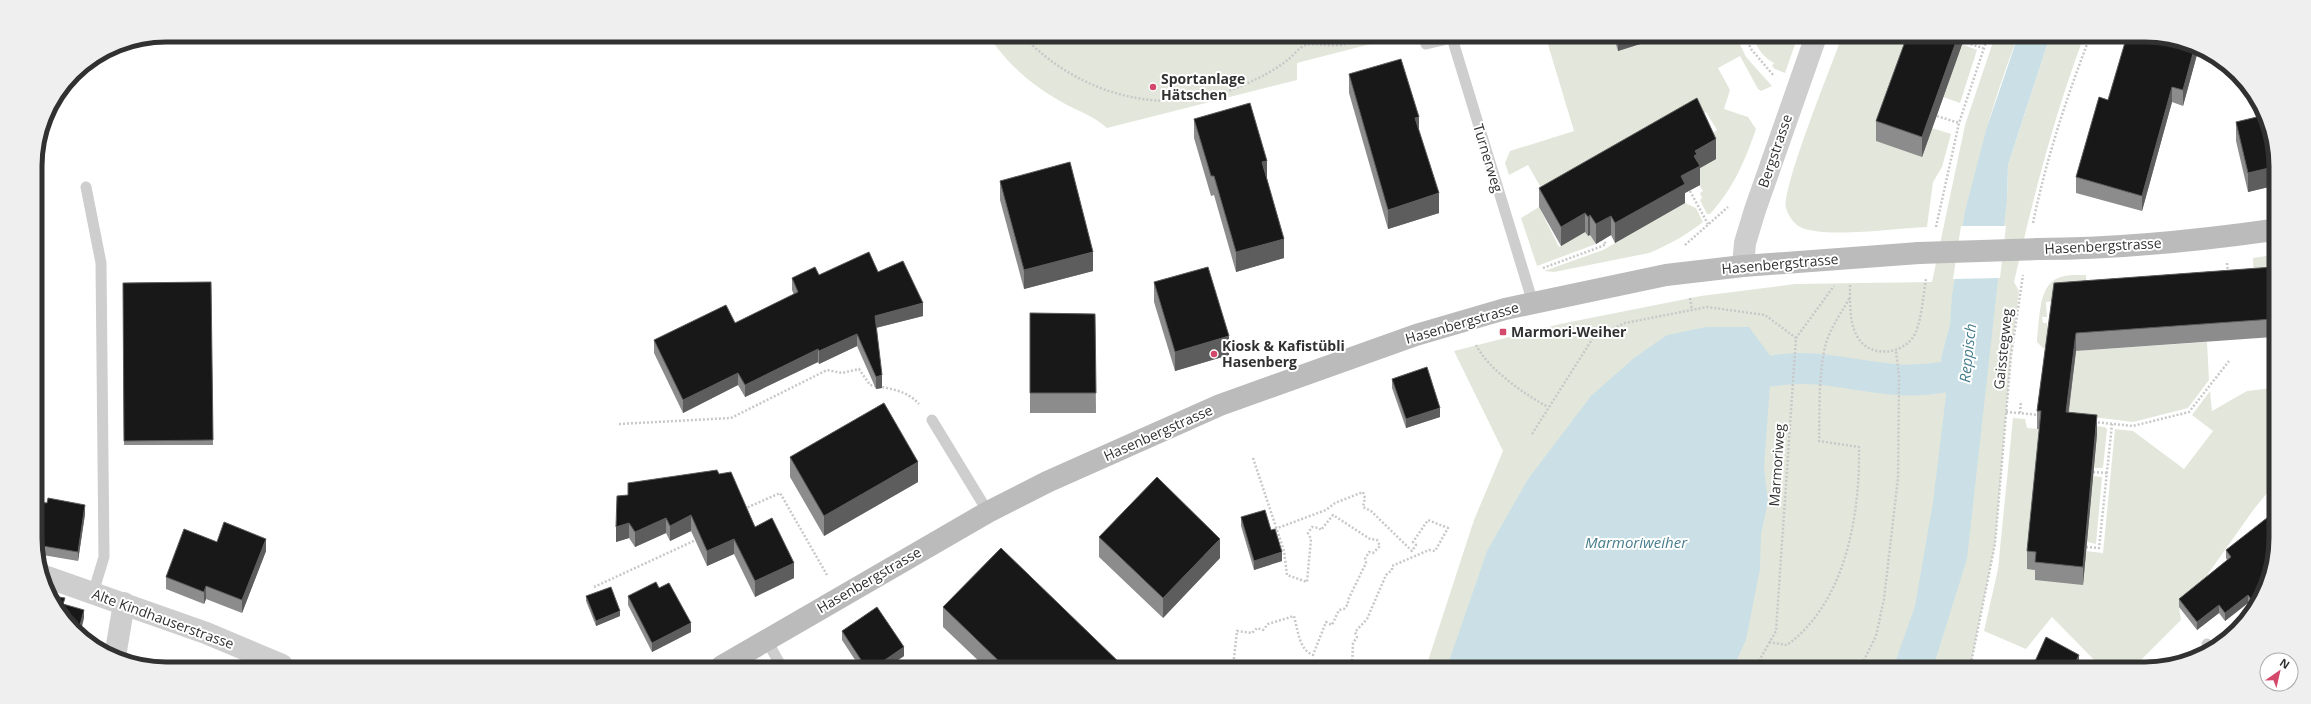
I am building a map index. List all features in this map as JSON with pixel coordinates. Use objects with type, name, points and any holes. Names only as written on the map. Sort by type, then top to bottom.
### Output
[{"type":"street","name":"Bergstrasse","points":[[1742,266],[1745,243],[1755,210],[1814,42]]},
{"type":"street","name":"Hasenbergstrasse","points":[[729,662],[988,512],[1047,482],[1220,405],[1408,338],[1464,321],[1532,303],[1686,273],[1742,266],[1919,253],[2080,249],[2198,240],[2269,231]]},
{"type":"street","name":"Alte Kindhauserstrasse","points":[[49,578],[206,633],[275,662]]},
{"type":"street","points":[[116,651],[124,604]]},
{"type":"lane","name":"Turnerweg","points":[[1426,44],[1435,42]]},
{"type":"lane","name":"Turnerweg","points":[[1453,42],[1532,303]]},
{"type":"lane","points":[[86,187],[102,263],[104,557],[93,593]]},
{"type":"lane","points":[[932,420],[988,512]]},
{"type":"lane","points":[[766,639],[779,662]]},
{"type":"path","points":[[1029,42],[1052,63],[1091,85],[1127,96],[1162,101],[1192,99],[1246,84],[1270,72],[1304,45],[1339,45],[1351,42]]},
{"type":"path","points":[[1748,42],[1751,49],[1767,69],[1797,89]]},
{"type":"path","points":[[1963,42],[1984,48]]},
{"type":"path","points":[[1937,116],[1958,123],[1986,42]]},
{"type":"path","points":[[2033,226],[2049,155],[2069,92],[2088,42]]},
{"type":"path","points":[[1690,191],[1708,224]]},
{"type":"path","points":[[1686,273],[1683,247],[1708,224],[1729,206],[1755,210]]},
{"type":"path","points":[[1524,274],[1600,247],[1606,244],[1603,240]]},
{"type":"path","name":"Gaisstegweg","points":[[1971,662],[1995,544],[2011,356],[2024,270]]},
{"type":"path","points":[[1843,284],[1850,283]]},
{"type":"path","name":"Marmoriweg","points":[[1758,662],[1776,631],[1792,374],[1796,338],[1835,285]]},
{"type":"path","points":[[1769,642],[1788,645],[1800,636],[1821,609],[1842,563],[1856,508],[1859,475],[1859,447],[1819,441],[1822,376],[1826,343],[1835,323],[1850,297]]},
{"type":"path","points":[[1532,434],[1593,338],[1624,323],[1706,307],[1765,315],[1796,338]]},
{"type":"path","points":[[1464,321],[1483,358],[1492,368],[1548,407]]},
{"type":"path","points":[[1863,662],[1876,636],[1884,599],[1898,478],[1899,376],[1896,351]]},
{"type":"path","points":[[2089,421],[2133,426],[2189,412],[2229,361]]},
{"type":"path","points":[[619,424],[731,418],[827,370],[842,373],[859,369],[870,385],[893,390],[913,397],[932,420]]},
{"type":"path","points":[[2020,413],[2021,401]]},
{"type":"path","points":[[2006,412],[2043,416]]},
{"type":"path","points":[[2086,547],[2099,548],[2112,424]]},
{"type":"path","points":[[1233,662],[1238,631],[1252,633],[1257,628],[1263,630],[1268,624],[1294,616],[1303,648],[1306,653],[1313,655],[1326,622],[1332,625],[1339,610],[1347,607],[1348,600],[1366,563],[1365,559],[1369,552],[1373,553],[1380,546],[1377,540],[1370,539],[1333,515],[1325,527],[1321,530],[1319,528],[1312,528],[1308,532],[1310,539],[1307,582],[1287,575],[1284,551],[1253,458]]},
{"type":"path","points":[[2093,472],[2106,473]]},
{"type":"path","points":[[737,512],[780,492],[838,598]]},
{"type":"path","points":[[1276,529],[1326,510],[1335,503],[1363,492],[1365,498],[1363,507],[1371,511],[1412,551],[1416,545],[1413,542],[1428,520],[1448,528],[1435,551],[1429,550],[1392,566],[1392,570],[1386,575],[1369,616],[1355,632],[1356,637],[1353,643],[1352,662]]},
{"type":"path","points":[[594,587],[699,538]]},
{"type":"shaded area","name":"Sportanlage Hätschen","points":[[993,42],[1378,42],[1297,63],[1297,80],[1107,128],[1093,118],[1067,105],[1033,84],[1015,68]]},
{"type":"shaded area","points":[[1547,42],[1739,42],[1746,57],[1772,86],[1761,91],[1758,89],[1740,56],[1718,68],[1730,90],[1724,109],[1748,117],[1756,129],[1738,174],[1725,195],[1710,214],[1707,214],[1700,200],[1702,198],[1700,193],[1703,191],[1694,176],[1707,136],[1717,130],[1706,112],[1549,202],[1528,165],[1509,175],[1505,163],[1510,151],[1574,131]]},
{"type":"shaded area","points":[[1756,42],[1796,42],[1785,73],[1775,69],[1772,66],[1774,63],[1761,53]]},
{"type":"shaded area","points":[[1840,42],[1914,42],[1932,128],[1951,134],[1942,167],[1933,182],[1927,227],[1843,233],[1811,230],[1800,227],[1793,222],[1786,208],[1787,196],[1808,126]]},
{"type":"shaded area","points":[[1993,42],[2016,42],[1996,98],[1979,159],[1965,220],[1955,282],[2007,199],[2008,165],[2048,42],[2082,42],[2062,99],[2044,159],[2014,282],[2019,291],[2011,356],[1995,544],[1971,662],[1428,662],[1474,520],[1503,451],[1454,351],[1560,324],[1701,296],[1795,284],[1932,282],[1965,125]]},
{"type":"shaded area","points":[[1962,44],[1977,50],[1960,103],[1943,97]]},
{"type":"shaded area","points":[[1685,203],[1696,208],[1703,222],[1663,247],[1649,253],[1554,272],[1544,271],[1603,250]]},
{"type":"shaded area","points":[[1539,207],[1559,247],[1585,232],[1588,236],[1590,235],[1596,244],[1537,266],[1521,218]]},
{"type":"shaded area","points":[[2269,256],[2269,285],[2254,283],[2253,258]]},
{"type":"shaded area","points":[[2086,275],[2087,299],[2046,302],[2047,317],[2042,317],[2043,323],[2047,323],[2049,348],[2043,348],[2037,342],[2037,338],[2041,304],[2043,295],[2047,288],[2051,282],[2064,276]]},
{"type":"shaded area","points":[[2207,342],[2209,380],[2188,408],[2133,422],[2069,414],[2076,351]]},
{"type":"shaded area","points":[[2269,388],[2269,491],[2254,509],[2198,588],[2179,607],[2181,620],[2139,662],[2096,662],[2052,617],[2026,649],[1984,631],[1998,569],[2013,418],[2025,419],[2027,428],[2050,430],[2086,551],[2103,553],[2115,429],[2133,431],[2184,469],[2213,431],[2192,415],[2210,391],[2212,411],[2247,391]]},
{"type":"shaded area","points":[[2085,425],[2105,427],[2107,429],[2103,468],[2094,468]]},
{"type":"shaded area","points":[[2093,476],[2102,477],[2096,544],[2087,542]]},
{"type":"water","name":"Reppisch","points":[[2016,42],[2048,42],[2008,165],[2007,199],[1967,559],[1935,662],[1895,662],[1915,606],[1933,502],[1946,395],[1941,358],[1950,325],[1952,296],[1965,211],[1986,130]]},
{"type":"water","name":"Marmoriweiher","points":[[1706,327],[1749,327],[1772,358],[1764,467],[1768,502],[1761,534],[1760,569],[1746,640],[1736,662],[1449,662],[1487,551],[1528,479],[1591,396],[1634,358],[1667,335]]},
{"type":"pier","points":[[1961,226],[2006,226],[2000,278],[1953,279]]},
{"type":"building","points":[[1905,42],[1956,42],[1922,137],[1876,121]]},
{"type":"building","points":[[2125,42],[2161,43],[2177,46],[2193,52],[2183,90],[2172,87],[2142,196],[2076,177],[2099,97],[2108,100]]},
{"type":"building","points":[[1401,59],[1419,117],[1415,118],[1439,193],[1388,210],[1349,74]]},
{"type":"building","points":[[1697,98],[1716,139],[1695,151],[1697,154],[1694,156],[1700,166],[1681,176],[1685,184],[1615,223],[1611,216],[1596,224],[1590,215],[1588,217],[1585,213],[1561,227],[1539,188]]},
{"type":"building","points":[[1250,103],[1267,161],[1262,162],[1284,239],[1236,252],[1214,176],[1211,176],[1194,119]]},
{"type":"building","points":[[2258,117],[2267,142],[2269,168],[2248,173],[2236,122]]},
{"type":"building","points":[[1070,162],[1093,252],[1024,270],[1000,181]]},
{"type":"building","points":[[869,252],[878,272],[903,261],[923,303],[875,316],[882,375],[876,377],[857,334],[819,351],[818,349],[745,385],[738,373],[683,400],[654,340],[726,305],[735,323],[798,292],[792,278],[815,267],[819,275]]},
{"type":"building","points":[[1208,267],[1229,336],[1175,352],[1154,282]]},
{"type":"building","points":[[2269,267],[2269,319],[2076,333],[2066,412],[2097,415],[2083,567],[2035,562],[2036,552],[2027,551],[2041,411],[2037,411],[2054,283]]},
{"type":"building","points":[[211,282],[213,440],[124,441],[123,283]]},
{"type":"building","points":[[1030,313],[1095,314],[1096,393],[1030,393]]},
{"type":"building","points":[[1427,367],[1440,408],[1406,419],[1392,379]]},
{"type":"building","points":[[884,403],[918,462],[824,516],[790,457]]},
{"type":"building","points":[[717,470],[719,474],[731,472],[755,527],[772,518],[794,563],[755,581],[734,539],[707,551],[691,515],[670,526],[666,518],[635,532],[629,523],[616,527],[617,496],[628,495],[628,483]]},
{"type":"building","points":[[1157,477],[1220,539],[1163,598],[1099,537]]},
{"type":"building","points":[[48,498],[85,505],[78,552],[42,546],[42,502],[47,503]]},
{"type":"building","points":[[1265,510],[1271,530],[1275,529],[1282,552],[1254,561],[1241,517]]},
{"type":"building","points":[[2269,516],[2268,554],[2265,570],[2260,585],[2252,600],[2248,595],[2225,613],[2219,605],[2197,622],[2179,599],[2231,557],[2226,550]]},
{"type":"building","points":[[224,522],[266,539],[242,600],[206,586],[204,592],[166,577],[184,529],[217,542]]},
{"type":"building","points":[[1001,548],[1119,662],[1000,662],[943,607]]},
{"type":"building","points":[[656,582],[659,588],[669,583],[691,623],[652,643],[628,596]]},
{"type":"building","points":[[611,587],[620,611],[596,621],[586,596]]},
{"type":"building","points":[[57,597],[65,598],[63,604],[84,610],[80,627],[63,607]]},
{"type":"building","points":[[877,607],[904,647],[882,662],[862,662],[842,631]]},
{"type":"building","points":[[2046,637],[2079,655],[2076,661],[2078,662],[2035,662]]},
{"type":"waterway","name":"Reppisch","points":[[1773,371],[1806,368],[1906,380],[1929,379],[1967,374]]},
{"type":"place","name":"Sportanlage Hätschen","points":[[1153,87]]},
{"type":"place","name":"Marmori-Weiher","points":[[1503,332]]},
{"type":"place","name":"Kiosk & Kafistübli Hasenberg","points":[[1214,354]]}]
